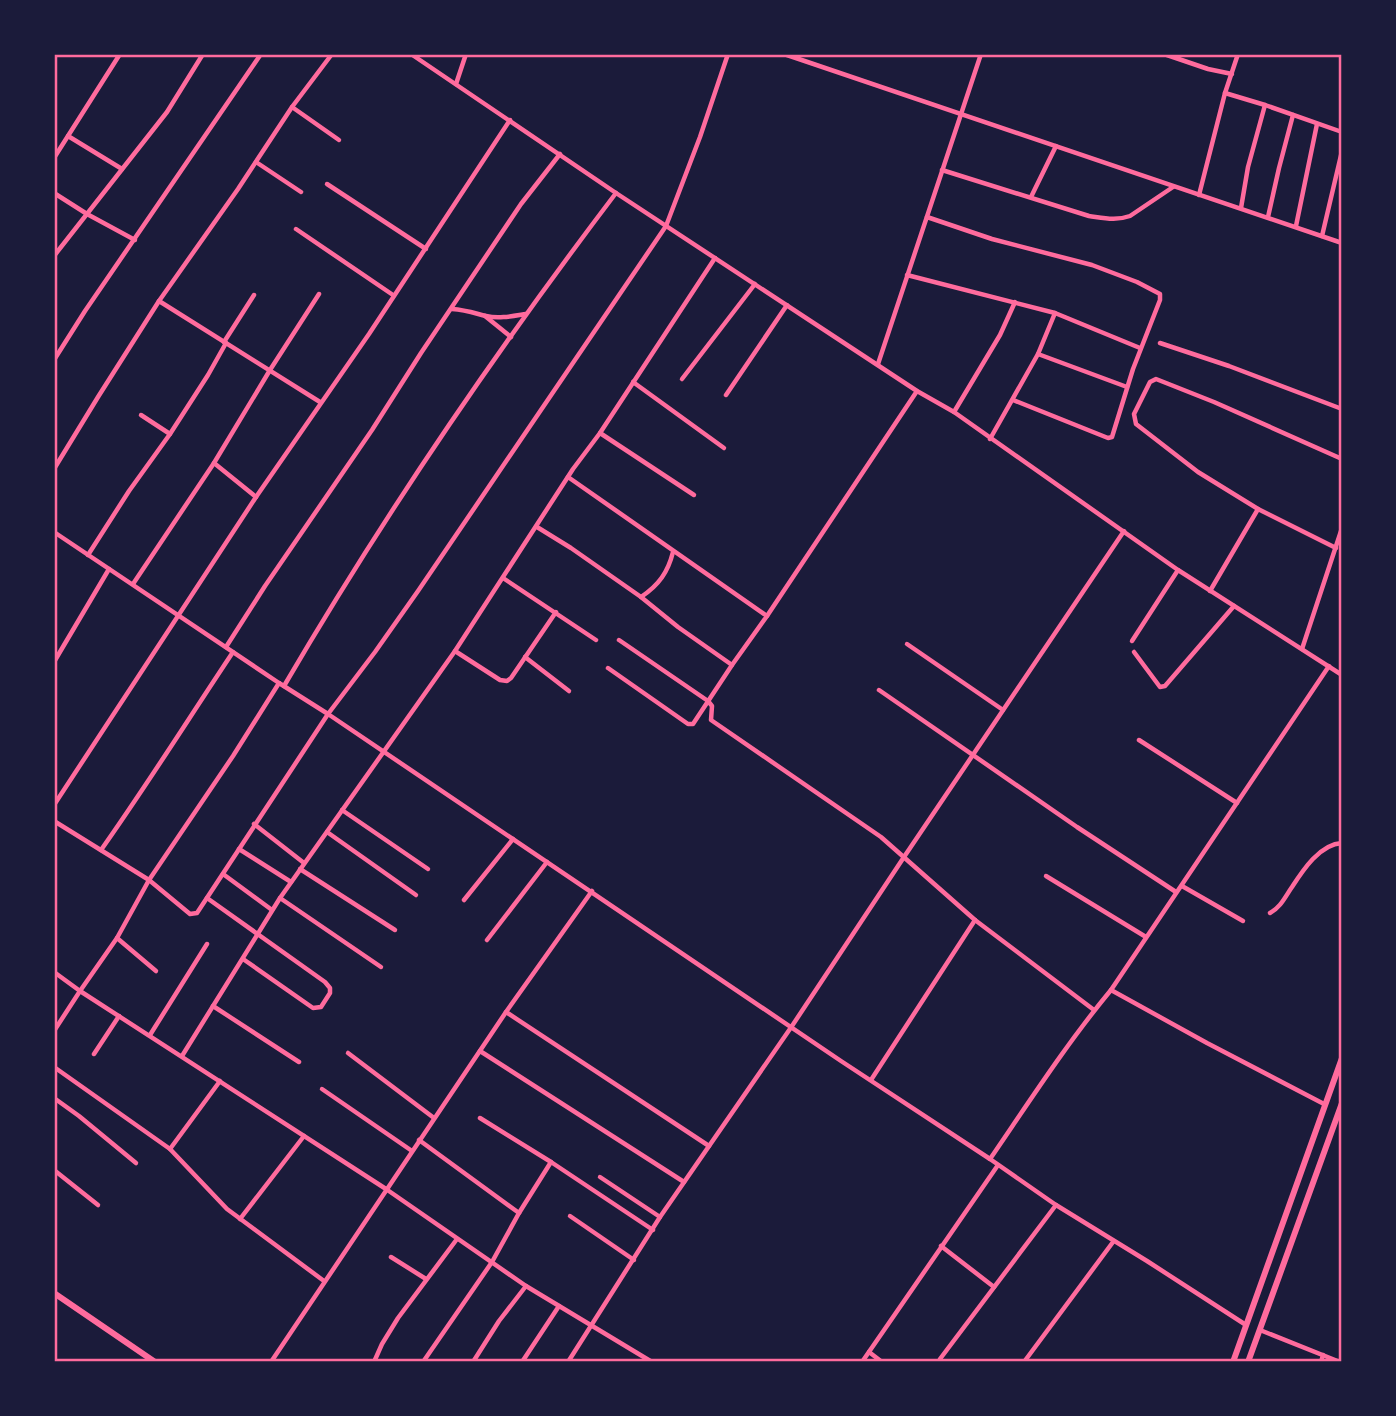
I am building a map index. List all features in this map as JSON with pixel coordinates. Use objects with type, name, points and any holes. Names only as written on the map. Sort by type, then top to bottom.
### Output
[{"type":"main road","points":[[1233,1362],[1342,1059]]},
{"type":"main road","points":[[1248,1362],[1342,1103]]},
{"type":"main road","points":[[54,1293],[155,1362]]},
{"type":"street","points":[[54,158],[120,54]]},
{"type":"street","points":[[54,256],[167,112],[202,54]]},
{"type":"street","points":[[54,360],[261,54]]},
{"type":"street","points":[[54,469],[159,302],[292,107],[332,54]]},
{"type":"street","points":[[411,54],[666,226],[917,391],[954,412],[1178,570],[1342,675]]},
{"type":"street","points":[[456,84],[466,54]]},
{"type":"street","points":[[54,821],[149,880],[190,914],[197,913],[328,714],[404,611],[666,226],[728,54]]},
{"type":"street","points":[[784,54],[1342,243]]},
{"type":"street","points":[[878,364],[981,54]]},
{"type":"street","points":[[1164,54],[1232,74]]},
{"type":"street","points":[[1199,195],[1225,93],[1238,54]]},
{"type":"street","points":[[1225,93],[1342,132]]},
{"type":"street","points":[[1241,208],[1248,167],[1265,105]]},
{"type":"street","points":[[292,107],[339,140]]},
{"type":"street","points":[[1268,217],[1293,115]]},
{"type":"street","points":[[54,805],[256,497],[369,334],[510,120]]},
{"type":"street","points":[[1296,226],[1317,124]]},
{"type":"street","points":[[68,136],[122,169]]},
{"type":"street","points":[[1031,197],[1056,146]]},
{"type":"street","points":[[1322,236],[1342,151]]},
{"type":"street","points":[[226,647],[521,204],[560,154]]},
{"type":"street","points":[[256,162],[301,192]]},
{"type":"street","points":[[943,170],[1089,216],[1111,219],[1130,216],[1173,187]]},
{"type":"street","points":[[327,184],[426,249]]},
{"type":"street","points":[[54,193],[135,240]]},
{"type":"street","points":[[54,1031],[117,938],[149,880],[281,685],[401,496],[483,375],[616,193]]},
{"type":"street","points":[[927,217],[992,239],[1092,265],[1160,294],[1112,437],[1108,438],[1013,400]]},
{"type":"street","points":[[296,229],[393,295]]},
{"type":"street","points":[[182,1056],[280,898],[455,651],[715,258]]},
{"type":"street","points":[[907,275],[1055,313],[1140,348]]},
{"type":"street","points":[[682,379],[755,284]]},
{"type":"street","points":[[133,584],[214,463],[319,294]]},
{"type":"street","points":[[88,555],[208,375],[254,295]]},
{"type":"street","points":[[159,302],[320,402]]},
{"type":"street","points":[[954,412],[1000,335],[1015,302]]},
{"type":"street","points":[[726,395],[787,305]]},
{"type":"street","points":[[451,309],[499,317],[527,314]]},
{"type":"street","points":[[990,439],[1038,354],[1055,313]]},
{"type":"street","points":[[485,316],[511,337]]},
{"type":"street","points":[[1160,343],[1230,366],[1342,410]]},
{"type":"street","points":[[1038,354],[1127,387]]},
{"type":"street","points":[[1336,548],[1258,509],[1198,472],[1136,424],[1134,414],[1156,379],[1342,460]]},
{"type":"street","points":[[633,382],[724,448]]},
{"type":"street","points":[[608,668],[693,724],[917,391]]},
{"type":"street","points":[[141,415],[170,434]]},
{"type":"street","points":[[600,433],[694,495]]},
{"type":"street","points":[[214,463],[256,497]]},
{"type":"street","points":[[568,477],[767,617]]},
{"type":"street","points":[[1210,591],[1258,509]]},
{"type":"street","points":[[537,527],[642,597],[678,627],[732,665]]},
{"type":"street","points":[[1302,649],[1342,528]]},
{"type":"street","points":[[568,1362],[660,1217],[792,1026],[1124,531]]},
{"type":"street","points":[[54,532],[384,751],[1056,1205],[1246,1325]]},
{"type":"street","points":[[642,597],[666,574],[673,552]]},
{"type":"street","points":[[54,662],[109,569]]},
{"type":"street","points":[[1132,641],[1178,570]]},
{"type":"street","points":[[503,578],[596,640]]},
{"type":"street","points":[[1134,652],[1160,687],[1166,685],[1234,606]]},
{"type":"street","points":[[455,651],[507,681],[556,612]]},
{"type":"street","points":[[619,640],[708,701],[712,706],[711,720],[881,837],[975,920],[1094,1010]]},
{"type":"street","points":[[907,644],[1003,710]]},
{"type":"street","points":[[102,850],[233,652]]},
{"type":"street","points":[[525,657],[569,691]]},
{"type":"street","points":[[990,1159],[1094,1010],[1111,990],[1329,666]]},
{"type":"street","points":[[879,690],[1077,827],[1177,892]]},
{"type":"street","points":[[1139,740],[1237,803]]},
{"type":"street","points":[[342,810],[428,869]]},
{"type":"street","points":[[254,824],[304,863]]},
{"type":"street","points":[[327,832],[416,895]]},
{"type":"street","points":[[464,900],[513,839]]},
{"type":"street","points":[[1270,913],[1280,905],[1317,855],[1326,847],[1342,843]]},
{"type":"street","points":[[239,849],[291,882]]},
{"type":"street","points":[[487,940],[547,862]]},
{"type":"street","points":[[300,869],[395,930]]},
{"type":"street","points":[[223,874],[272,910]]},
{"type":"street","points":[[1046,876],[1146,937]]},
{"type":"street","points":[[1182,886],[1243,921]]},
{"type":"street","points":[[271,1362],[506,1012],[592,891]]},
{"type":"street","points":[[207,898],[325,982],[330,993],[321,1007],[313,1008],[243,959]]},
{"type":"street","points":[[280,898],[381,967]]},
{"type":"street","points":[[871,1080],[975,920]]},
{"type":"street","points":[[117,938],[156,971]]},
{"type":"street","points":[[150,1035],[207,943]]},
{"type":"street","points":[[54,972],[386,1189],[526,1286],[652,1362]]},
{"type":"street","points":[[1111,990],[1324,1104]]},
{"type":"street","points":[[214,1006],[299,1062]]},
{"type":"street","points":[[506,1012],[709,1146]]},
{"type":"street","points":[[94,1054],[119,1016]]},
{"type":"street","points":[[480,1051],[684,1182]]},
{"type":"street","points":[[348,1053],[434,1118]]},
{"type":"street","points":[[54,1067],[170,1149],[212,1195],[324,1281]]},
{"type":"street","points":[[170,1149],[220,1081]]},
{"type":"street","points":[[323,1089],[412,1151]]},
{"type":"street","points":[[54,1098],[136,1163]]},
{"type":"street","points":[[480,1118],[653,1230]]},
{"type":"street","points":[[240,1219],[304,1136]]},
{"type":"street","points":[[419,1140],[519,1213]]},
{"type":"street","points":[[422,1362],[492,1262],[551,1162]]},
{"type":"street","points":[[862,1362],[998,1165]]},
{"type":"street","points":[[54,1170],[99,1205]]},
{"type":"street","points":[[600,1177],[660,1217]]},
{"type":"street","points":[[940,1359],[1056,1205]]},
{"type":"street","points":[[570,1216],[634,1260]]},
{"type":"street","points":[[374,1362],[392,1327],[457,1239]]},
{"type":"street","points":[[1024,1362],[1113,1242]]},
{"type":"street","points":[[941,1247],[994,1287]]},
{"type":"street","points":[[391,1257],[426,1279]]},
{"type":"street","points":[[473,1362],[499,1321],[526,1286]]},
{"type":"street","points":[[522,1362],[559,1306]]},
{"type":"street","points":[[1259,1329],[1340,1362]]},
{"type":"street","points":[[869,1352],[882,1362]]},
{"type":"street","points":[[1321,1362],[1323,1355]]}]
